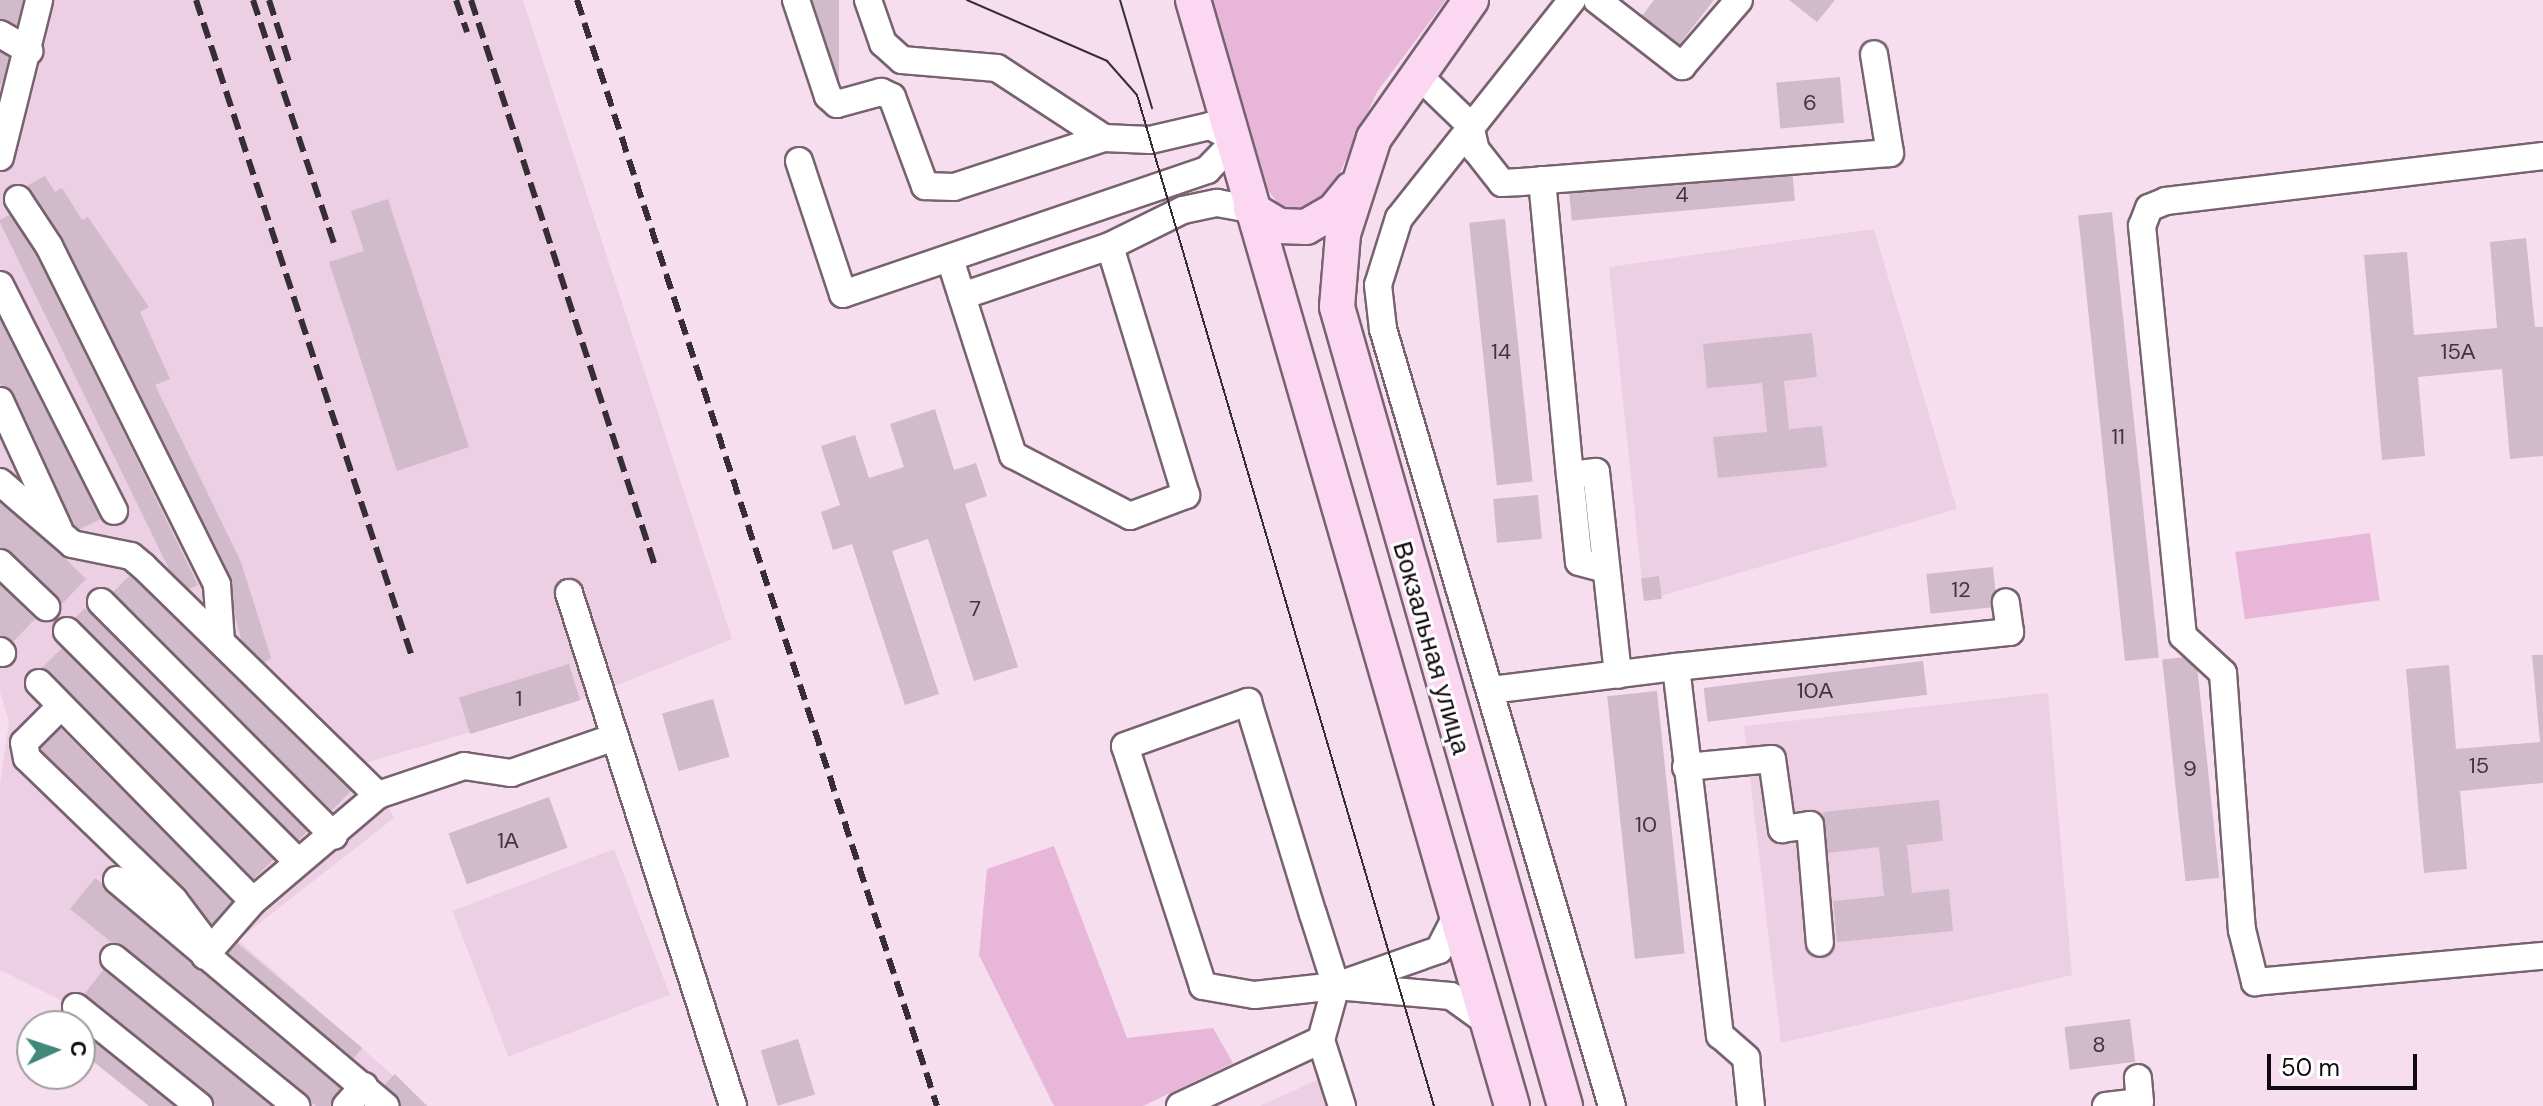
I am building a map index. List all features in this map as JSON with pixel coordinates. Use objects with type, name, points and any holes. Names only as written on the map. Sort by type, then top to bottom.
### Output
[{"type":"main road","name":"Вокзальная улица","points":[[1193,1],[1512,1106]]},
{"type":"main road","name":"Вокзальная улица","points":[[1471,1],[1389,109],[1355,186],[1337,275],[1343,343],[1565,1106]]},
{"type":"main road","name":"Вокзальная улица","points":[[1251,209],[1279,226],[1306,227],[1334,211],[1355,186]]},
{"type":"street","points":[[0,157],[7,109],[29,51],[39,0]]},
{"type":"street","points":[[796,0],[828,96],[837,104],[881,92],[892,97],[925,186],[954,187],[1104,138],[1150,140],[1190,128],[1210,126],[1232,140],[1207,170],[843,294],[799,161]]},
{"type":"street","points":[[868,0],[883,43],[902,60],[997,68],[1104,138]]},
{"type":"street","points":[[1572,0],[1399,218],[1378,285],[1383,329],[1612,1106]]},
{"type":"street","points":[[1597,0],[1682,66],[1739,0]]},
{"type":"street","points":[[0,34],[29,51]]},
{"type":"street","points":[[1416,73],[1470,125],[1476,150],[1502,183],[1890,153],[1874,54]]},
{"type":"street","points":[[1190,128],[1206,118],[1216,87]]},
{"type":"street","points":[[2543,156],[2166,201],[2149,208],[2142,226],[2183,636],[2223,673],[2242,930],[2255,982],[2543,956]]},
{"type":"street","points":[[1542,180],[1570,475],[1596,472],[1618,675]]},
{"type":"street","points":[[18,199],[49,246],[217,585],[221,642]]},
{"type":"street","points":[[962,296],[1110,246],[1183,210],[1217,203],[1251,209]]},
{"type":"street","points":[[950,259],[1013,455],[1130,516],[1186,495],[1110,246]]},
{"type":"street","points":[[0,285],[114,511]]},
{"type":"street","points":[[0,401],[62,536]]},
{"type":"street","points":[[0,482],[62,536],[85,550],[131,556],[378,795]]},
{"type":"street","points":[[0,563],[46,607]]},
{"type":"street","points":[[569,593],[609,739],[733,1106]]},
{"type":"street","points":[[101,602],[334,836]]},
{"type":"street","points":[[1491,690],[2010,632],[2006,602]]},
{"type":"street","points":[[67,631],[297,861]]},
{"type":"street","points":[[1676,667],[1720,1035],[1746,1058],[1751,1106]]},
{"type":"street","points":[[39,683],[59,708],[253,901]]},
{"type":"street","points":[[1342,1106],[1321,1040],[1336,986],[1248,702],[1125,746],[1203,986],[1254,995],[1336,986],[1451,996],[1487,1022]]},
{"type":"street","points":[[59,708],[24,743],[27,758],[174,900],[207,951]]},
{"type":"street","points":[[207,951],[253,901],[297,861],[334,836],[378,795],[464,766],[511,773],[609,739]]},
{"type":"street","points":[[1686,767],[1772,759],[1782,829],[1810,825],[1820,943]]},
{"type":"street","points":[[117,880],[207,951],[385,1106]]},
{"type":"street","points":[[1336,986],[1439,950],[1456,916]]},
{"type":"street","points":[[114,958],[296,1106]]},
{"type":"street","points":[[76,1007],[199,1106]]},
{"type":"street","points":[[1180,1106],[1321,1040]]},
{"type":"street","points":[[2106,1106],[2140,1102],[2138,1078]]},
{"type":"street","points":[[346,1106],[364,1086]]},
{"type":"shaded area","points":[[0,0],[523,0],[732,639],[580,700],[365,763],[394,818],[238,940],[428,1106],[149,1106],[96,1045],[96,1010],[65,1010],[65,1002],[0,970],[0,785],[9,722],[0,692]]},
{"type":"shaded area","points":[[1211,0],[1446,0],[1377,92],[1333,188],[1302,212],[1283,210],[1265,186]]},
{"type":"shaded area","points":[[1874,229],[1957,509],[1644,601],[1609,267]]},
{"type":"shaded area","points":[[2370,533],[2379,600],[2245,619],[2235,552]]},
{"type":"shaded area","points":[[2048,693],[2072,975],[1781,1043],[1744,726]]},
{"type":"shaded area","points":[[1054,846],[1127,1038],[1213,1028],[1233,1063],[1143,1106],[1054,1106],[979,955],[987,869]]},
{"type":"shaded area","points":[[614,849],[670,995],[508,1057],[452,911]]},
{"type":"shaded area","points":[[1343,1068],[1351,1106],[1260,1106]]},
{"type":"building","points":[[0,0],[32,0],[15,32],[0,23]]},
{"type":"building","points":[[810,0],[839,0],[839,88],[810,88]]},
{"type":"building","points":[[1654,0],[1714,0],[1675,50],[1638,21]]},
{"type":"building","points":[[1789,0],[1835,0],[1817,22]]},
{"type":"building","points":[[0,51],[15,59],[0,86]]},
{"type":"building","points":[[1840,77],[1844,123],[1780,128],[1776,83]]},
{"type":"building","points":[[1792,168],[1795,201],[1572,220],[1569,188]]},
{"type":"building","points":[[45,176],[55,192],[62,188],[82,220],[88,217],[149,307],[140,312],[170,379],[155,385],[241,562],[271,658],[257,667],[243,647],[224,574],[28,185]]},
{"type":"building","points":[[388,199],[469,447],[397,471],[329,262],[364,251],[351,211]]},
{"type":"building","points":[[16,212],[198,585],[181,593],[0,223]]},
{"type":"building","points":[[2112,212],[2159,658],[2125,661],[2078,216]]},
{"type":"building","points":[[1505,219],[1533,482],[1497,485],[1469,223]]},
{"type":"building","points":[[2526,238],[2535,327],[2543,327],[2543,456],[2510,459],[2502,369],[2418,377],[2425,456],[2382,460],[2364,255],[2407,252],[2414,335],[2497,328],[2490,242]]},
{"type":"building","points":[[0,301],[107,516],[74,532],[0,383]]},
{"type":"building","points":[[1812,333],[1817,377],[1784,381],[1789,429],[1822,426],[1827,467],[1718,478],[1713,437],[1767,432],[1762,383],[1707,388],[1703,344]]},
{"type":"building","points":[[935,409],[954,470],[976,463],[987,496],[965,504],[1018,667],[974,681],[928,539],[892,551],[939,694],[905,705],[852,544],[833,550],[821,512],[840,505],[821,446],[855,435],[869,478],[904,467],[890,424]]},
{"type":"building","points":[[0,494],[86,579],[59,607],[0,548]]},
{"type":"building","points":[[1538,495],[1542,539],[1497,543],[1493,499]]},
{"type":"building","points":[[1993,567],[1997,607],[1931,614],[1926,574]]},
{"type":"building","points":[[136,569],[354,787],[328,814],[110,595]]},
{"type":"building","points":[[1659,576],[1662,599],[1644,601],[1641,578]]},
{"type":"building","points":[[0,584],[35,619],[9,646],[0,637]]},
{"type":"building","points":[[85,608],[308,831],[294,844],[72,621]]},
{"type":"building","points":[[64,646],[275,857],[249,884],[37,673]]},
{"type":"building","points":[[2532,655],[2543,655],[2543,783],[2460,791],[2467,869],[2424,873],[2406,669],[2449,665],[2456,749],[2540,742]]},
{"type":"building","points":[[2196,656],[2219,878],[2185,881],[2162,660]]},
{"type":"building","points":[[1923,661],[1927,695],[1708,722],[1704,688]]},
{"type":"building","points":[[569,664],[580,700],[470,734],[459,698]]},
{"type":"building","points":[[1657,691],[1685,954],[1635,959],[1607,696]]},
{"type":"building","points":[[713,699],[730,757],[679,771],[662,714]]},
{"type":"building","points":[[57,725],[235,903],[209,929],[31,751]]},
{"type":"building","points":[[549,797],[567,848],[467,884],[448,834]]},
{"type":"building","points":[[1939,800],[1943,841],[1907,845],[1912,893],[1949,889],[1953,931],[1837,942],[1833,901],[1884,896],[1879,847],[1827,853],[1823,812]]},
{"type":"building","points":[[95,878],[349,1082],[330,1106],[316,1106],[70,909]]},
{"type":"building","points":[[236,942],[362,1048],[351,1062],[224,956]]},
{"type":"building","points":[[104,969],[276,1106],[216,1106],[81,998]]},
{"type":"building","points":[[2130,1019],[2135,1062],[2070,1070],[2064,1027]]},
{"type":"building","points":[[96,1038],[182,1106],[149,1106],[96,1064]]},
{"type":"building","points":[[798,1039],[815,1094],[778,1106],[761,1050]]},
{"type":"building","points":[[395,1074],[427,1106],[399,1106],[381,1088]]},
{"type":"tram line","points":[[967,0],[1107,61],[1137,95],[1434,1106]]},
{"type":"tram line","points":[[1120,0],[1152,108]]},
{"type":"railway","points":[[196,0],[411,654]]},
{"type":"railway","points":[[253,0],[334,243]]},
{"type":"railway","points":[[269,0],[289,62]]},
{"type":"railway","points":[[456,0],[467,32]]},
{"type":"railway","points":[[471,0],[656,569]]},
{"type":"railway","points":[[577,0],[937,1106]]}]
